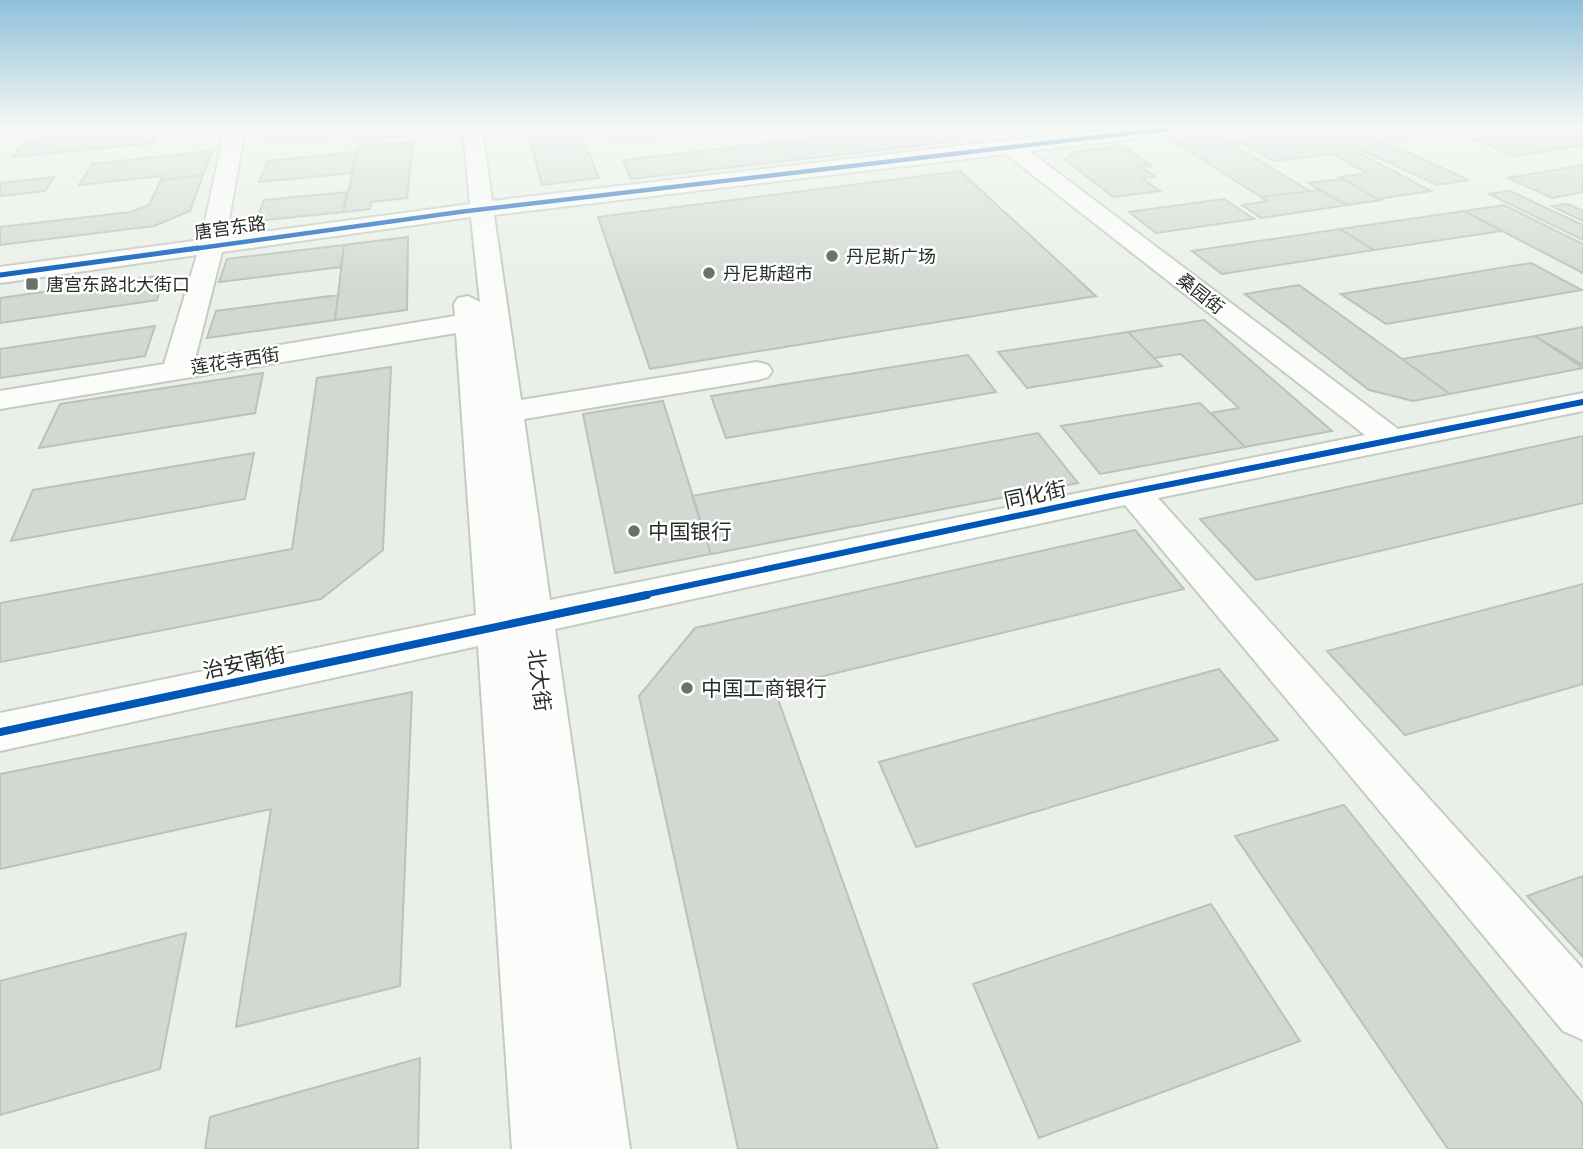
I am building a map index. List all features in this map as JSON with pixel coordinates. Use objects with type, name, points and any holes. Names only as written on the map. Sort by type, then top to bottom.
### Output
[{"type":"street","points":[[177,369],[212,245],[224,182]]},
{"type":"street","name":"北大街","points":[[462,182],[492,414],[514,623],[542,1149]]},
{"type":"street","name":"北大街","points":[[466,182],[464,196],[470,321],[492,414]]},
{"type":"street","name":"唐宫东路","points":[[0,275],[212,245],[464,196],[621,182]]},
{"type":"street","name":"桑园街","points":[[1045,182],[1392,440]]},
{"type":"street","name":"莲花寺西街","points":[[0,400],[470,321]]},
{"type":"street","points":[[492,414],[757,371]]},
{"type":"street","name":"同化街","points":[[514,623],[1133,492],[1582,404]]},
{"type":"street","points":[[1133,492],[1583,1012]]},
{"type":"street","name":"北大街","points":[[514,623],[599,1149]]},
{"type":"street","name":"治安南街","points":[[0,732],[514,623]]},
{"type":"building","points":[[51,182],[45,191],[0,196],[0,183]]},
{"type":"building","points":[[81,182],[110,182],[79,185]]},
{"type":"building","points":[[160,182],[201,182],[190,211],[154,226],[0,245],[0,227],[131,212],[149,205]]},
{"type":"building","points":[[350,182],[409,182],[407,198],[371,202],[370,209],[343,212]]},
{"type":"building","points":[[541,182],[570,182],[542,185]]},
{"type":"building","name":"丹尼斯广场","points":[[876,182],[972,182],[1096,296],[650,369],[598,217]]},
{"type":"building","points":[[1093,182],[1147,182],[1160,191],[1113,197]]},
{"type":"building","points":[[1237,182],[1294,182],[1310,191],[1261,197]]},
{"type":"building","points":[[1347,182],[1413,182],[1431,191],[1378,199]]},
{"type":"building","points":[[1348,182],[1382,200],[1347,205],[1308,183]]},
{"type":"building","points":[[1430,182],[1459,182],[1437,185]]},
{"type":"building","points":[[1516,182],[1583,182],[1583,192],[1552,198]]},
{"type":"building","points":[[1319,190],[1347,205],[1261,218],[1242,205],[1267,201],[1261,197]]},
{"type":"building","points":[[1510,191],[1583,225],[1583,240],[1489,194]]},
{"type":"building","points":[[347,192],[343,212],[256,221],[264,200]]},
{"type":"building","points":[[1224,199],[1254,219],[1156,233],[1129,212]]},
{"type":"building","points":[[1568,204],[1583,211],[1583,221],[1552,206]]},
{"type":"building","points":[[1504,205],[1583,244],[1583,273],[1464,211]]},
{"type":"building","points":[[1464,211],[1502,231],[1374,250],[1340,229]]},
{"type":"building","points":[[1340,229],[1374,250],[1222,274],[1192,251]]},
{"type":"building","points":[[408,237],[407,310],[335,320],[344,245]]},
{"type":"building","points":[[344,245],[341,267],[219,282],[227,259]]},
{"type":"building","points":[[1531,263],[1582,290],[1386,324],[1341,294]]},
{"type":"building","points":[[165,275],[157,300],[0,323],[0,298]]},
{"type":"building","points":[[1299,285],[1450,394],[1413,401],[1369,390],[1245,294]]},
{"type":"building","points":[[338,295],[335,320],[207,338],[216,311]]},
{"type":"building","points":[[1204,320],[1332,431],[1245,447],[1211,413],[1239,408],[1181,354],[1154,358],[1128,332]]},
{"type":"building","points":[[155,326],[145,356],[0,378],[0,349]]},
{"type":"building","points":[[1583,327],[1583,365],[1535,336]]},
{"type":"building","points":[[1128,332],[1162,366],[1027,388],[998,352]]},
{"type":"building","points":[[1535,336],[1583,368],[1450,394],[1402,359]]},
{"type":"building","points":[[968,355],[996,392],[726,438],[711,396]]},
{"type":"building","points":[[391,367],[383,550],[321,599],[0,662],[0,603],[292,549],[317,378]]},
{"type":"building","points":[[263,373],[255,413],[39,448],[60,404]]},
{"type":"building","points":[[663,401],[711,554],[615,573],[583,414]]},
{"type":"building","points":[[1200,403],[1245,447],[1100,474],[1061,426]]},
{"type":"building","points":[[1038,433],[1078,483],[711,554],[692,496]]},
{"type":"building","points":[[1583,436],[1583,503],[1256,580],[1200,519]]},
{"type":"building","points":[[254,453],[245,499],[11,541],[33,490]]},
{"type":"building","points":[[1135,530],[1184,589],[774,688],[938,1149],[738,1149],[639,696],[695,628]]},
{"type":"building","points":[[1583,584],[1583,684],[1405,735],[1327,651]]},
{"type":"building","points":[[1219,669],[1278,740],[916,847],[879,762]]},
{"type":"building","points":[[412,692],[400,986],[236,1027],[271,809],[0,869],[0,774]]},
{"type":"building","points":[[1344,805],[1583,1104],[1583,1149],[1448,1149],[1235,836]]},
{"type":"building","points":[[1583,876],[1583,957],[1527,896]]},
{"type":"building","points":[[1211,904],[1300,1041],[1039,1138],[973,984]]},
{"type":"building","points":[[186,933],[160,1069],[0,1115],[0,981]]},
{"type":"building","points":[[420,1058],[418,1149],[205,1149],[210,1117]]},
{"type":"cycle path","points":[[0,275],[459,212],[718,182]]},
{"type":"cycle path","points":[[0,732],[1106,497],[1583,402]]},
{"type":"place","name":"丹尼斯广场","points":[[832,256]]},
{"type":"place","name":"丹尼斯超市","points":[[709,273]]},
{"type":"place","name":"唐宫东路北大街口","points":[[32,284]]},
{"type":"place","name":"中国银行","points":[[634,531]]},
{"type":"place","name":"中国工商银行","points":[[687,688]]}]
